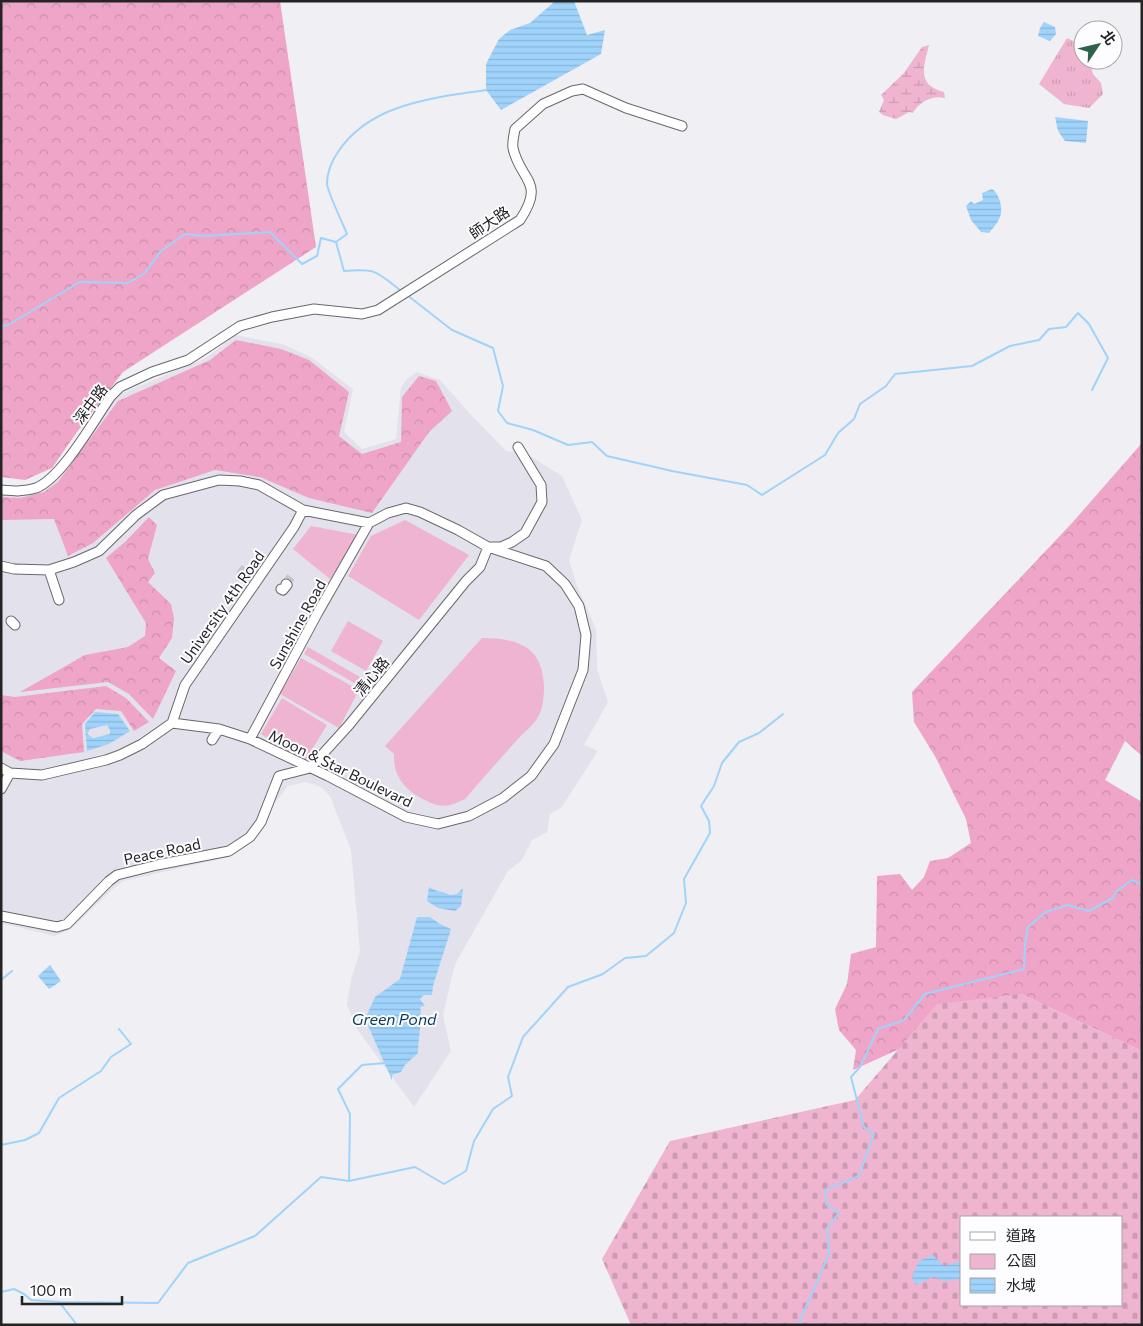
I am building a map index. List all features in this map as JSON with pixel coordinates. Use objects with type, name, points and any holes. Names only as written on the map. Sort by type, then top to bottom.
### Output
[{"type":"street","name":"師大路","points":[[240,326],[314,309],[362,314],[378,310],[520,220],[531,196],[530,182],[512,147],[515,129],[543,104],[572,91],[584,89],[626,108],[682,126]]},
{"type":"street","name":"深中路","points":[[1,490],[22,492],[38,487],[55,476],[120,387],[152,372],[188,360],[240,326]]},
{"type":"street","points":[[488,547],[512,542],[525,533],[542,502],[541,485],[518,447]]},
{"type":"street","points":[[1,566],[52,576],[74,562],[99,551],[136,515],[163,495],[219,480],[240,481],[259,485],[303,510],[369,523]]},
{"type":"street","name":"Moon & Star Boulevard","points":[[172,723],[219,729],[250,739],[406,817],[438,824],[469,816],[503,798],[531,776],[554,744],[583,670],[586,635],[579,606],[565,584],[546,566],[488,547],[420,512],[406,508],[388,513],[369,523]]},
{"type":"street","name":"University 4th Road","points":[[172,723],[185,685],[294,527],[303,510]]},
{"type":"street","name":"Sunshine Road","points":[[250,739],[317,614],[369,523]]},
{"type":"street","name":"清心路","points":[[310,768],[349,725],[466,581],[480,567],[488,547]]},
{"type":"street","points":[[52,576],[59,600]]},
{"type":"street","points":[[1,768],[10,773],[42,775],[106,760],[142,744],[172,723]]},
{"type":"street","points":[[212,740],[219,729]]},
{"type":"street","points":[[1,916],[57,927],[67,924],[117,875],[230,851],[250,837],[261,822],[279,776],[310,768]]},
{"type":"street","points":[[1,789],[10,773]]},
{"type":"shaded area","points":[[235,335],[282,344],[311,357],[353,389],[344,432],[362,449],[396,439],[401,387],[407,379],[417,372],[440,380],[506,451],[521,452],[562,476],[582,520],[569,560],[577,586],[596,629],[597,669],[608,702],[584,745],[598,751],[561,808],[550,814],[547,832],[532,840],[522,860],[508,871],[455,964],[443,1015],[451,1051],[414,1107],[357,1029],[347,1005],[351,980],[360,951],[351,850],[330,796],[321,787],[306,782],[288,786],[275,803],[257,836],[229,857],[123,881],[70,930],[54,936],[1,923],[1,493],[18,496],[35,493],[55,479],[116,396],[206,358]]},
{"type":"green space","points":[[1,1],[280,1],[316,247],[123,372],[52,468],[25,480],[1,477]]},
{"type":"green space","points":[[1067,38],[1073,41],[1073,70],[1092,70],[1101,83],[1103,94],[1089,108],[1064,104],[1039,84]]},
{"type":"green space","points":[[929,45],[924,74],[929,85],[944,92],[945,98],[940,97],[926,100],[913,113],[909,112],[896,119],[883,115],[879,112],[884,100],[881,95],[904,73],[922,47]]},
{"type":"green space","points":[[236,340],[281,349],[309,360],[349,392],[339,436],[362,454],[401,442],[402,397],[419,376],[436,381],[452,411],[429,432],[372,513],[309,498],[260,477],[215,470],[155,490],[93,543],[68,556],[54,519],[1,520],[1,497],[20,498],[44,492],[58,482],[118,401],[210,360]]},
{"type":"green space","points":[[1142,443],[1142,756],[1125,741],[1105,780],[1142,802],[1142,1051],[1021,994],[853,1070],[856,1050],[839,1030],[835,1009],[847,984],[851,954],[876,947],[877,876],[900,874],[912,890],[924,877],[930,861],[948,858],[971,843],[966,819],[936,758],[914,722],[912,692],[1072,523]]},
{"type":"green space","points":[[149,517],[157,525],[148,559],[155,573],[148,582],[171,604],[174,618],[172,638],[159,658],[176,671],[153,719],[129,694],[108,682],[20,692],[85,655],[128,647],[145,636],[146,623],[106,558],[125,542]]},
{"type":"green space","points":[[405,520],[469,555],[419,620],[348,576],[371,536]]},
{"type":"green space","points":[[311,526],[359,535],[330,579],[293,549]]},
{"type":"green space","points":[[348,621],[383,641],[366,671],[331,651]]},
{"type":"green space","points":[[482,638],[495,638],[517,643],[533,653],[539,662],[542,673],[544,691],[541,710],[534,723],[465,799],[447,806],[436,805],[408,789],[396,770],[394,754],[385,746]]},
{"type":"green space","points":[[308,647],[360,677],[356,684],[304,654]]},
{"type":"green space","points":[[301,658],[359,690],[339,728],[280,694]]},
{"type":"green space","points":[[106,686],[126,698],[149,722],[134,731],[121,711],[96,709],[82,724],[84,752],[20,761],[1,751],[1,695],[15,697]]},
{"type":"green space","points":[[282,698],[327,725],[305,761],[261,734]]},
{"type":"green space","points":[[1021,994],[1142,1051],[1142,1325],[631,1325],[602,1259],[670,1141],[855,1100],[937,1004]]},
{"type":"water","points":[[574,1],[587,35],[605,30],[601,54],[501,110],[486,90],[486,64],[499,39],[510,30],[530,23],[554,2]]},
{"type":"water","points":[[1044,22],[1055,27],[1056,34],[1050,41],[1038,36]]},
{"type":"water","points":[[1055,117],[1088,121],[1086,143],[1065,141],[1058,131]]},
{"type":"water","points":[[992,189],[999,199],[1001,207],[1000,216],[989,233],[981,232],[971,220],[966,206],[971,201],[974,204],[983,200],[982,193]]},
{"type":"water","points":[[95,712],[118,714],[130,731],[109,744],[87,751],[85,724]],"holes":[[[107,725],[110,734],[93,738],[87,734],[90,729]]]},
{"type":"water","points":[[429,887],[450,895],[457,894],[463,888],[461,906],[455,911],[438,908],[427,901]]},
{"type":"water","name":"Green Pond","points":[[417,917],[430,917],[451,929],[433,986],[432,995],[424,995],[420,999],[425,1006],[420,1007],[418,1053],[405,1065],[401,1072],[392,1075],[392,1080],[365,1019],[375,997],[400,979]]},
{"type":"water","points":[[50,965],[61,981],[49,989],[38,976]]},
{"type":"water","points":[[933,1255],[944,1266],[960,1262],[960,1279],[944,1281],[933,1277],[915,1285],[912,1276],[919,1261]]},
{"type":"waterway","points":[[336,242],[347,234],[330,194],[327,180],[334,159],[351,136],[367,123],[385,113],[404,106],[445,96],[486,90]]},
{"type":"waterway","points":[[1,326],[8,325],[80,282],[128,283],[144,274],[161,251],[185,234],[204,236],[270,232],[302,264],[317,256],[321,238],[336,242],[344,271],[363,270],[375,272],[401,291]]},
{"type":"waterway","points":[[407,295],[452,330],[493,348],[503,386],[498,411],[507,423],[533,430],[568,445],[592,442],[607,456],[672,471],[747,485],[762,495],[825,455],[838,433],[854,419],[860,404],[886,386],[895,374],[972,366],[1010,346],[1039,340],[1049,329],[1066,327],[1078,313],[1089,324],[1108,358],[1092,390]]},
{"type":"waterway","points":[[349,1181],[415,1167],[444,1184],[466,1171],[474,1141],[493,1109],[512,1096],[508,1077],[523,1037],[568,987],[603,974],[625,958],[646,956],[674,933],[686,903],[684,879],[710,833],[709,821],[701,806],[714,786],[722,763],[739,742],[759,733],[783,714]]},
{"type":"waterway","points":[[797,1325],[829,1254],[827,1228],[839,1213],[826,1204],[825,1190],[859,1176],[874,1134],[864,1127],[851,1077],[860,1067],[878,1029],[904,1020],[925,994],[1024,969],[1028,927],[1046,912],[1067,905],[1089,911],[1113,898],[1117,891],[1132,880],[1142,885]]},
{"type":"waterway","points":[[1,980],[12,971]]},
{"type":"waterway","points":[[1,1145],[25,1140],[39,1133],[59,1098],[101,1071],[111,1057],[131,1044],[119,1029]]},
{"type":"waterway","points":[[1,1292],[14,1289],[31,1300],[158,1303],[188,1263],[255,1236],[321,1177],[349,1181],[350,1114],[338,1089],[362,1065],[385,1063]]},
{"type":"waterway","points":[[60,1303],[77,1325]]},
{"type":"tunnel","points":[[240,575],[248,564]]},
{"type":"tunnel","points":[[278,593],[291,577]]}]
